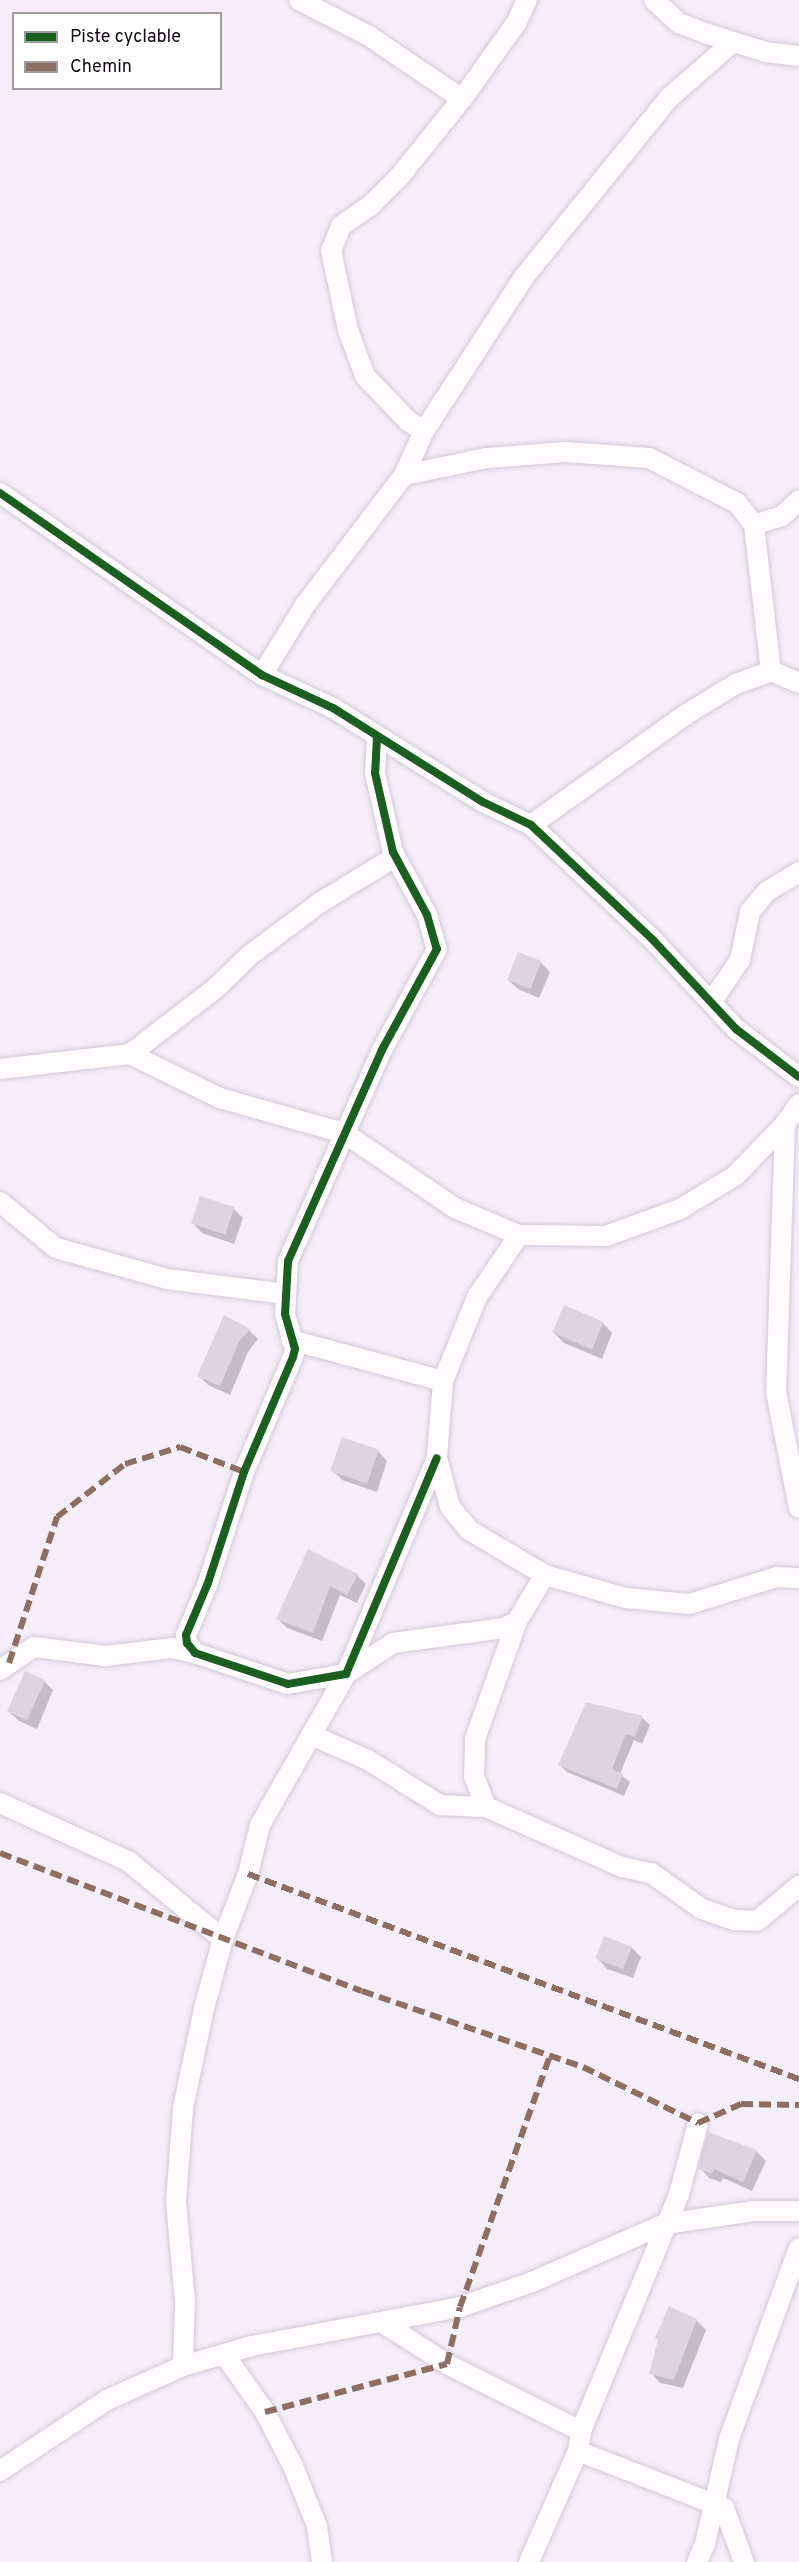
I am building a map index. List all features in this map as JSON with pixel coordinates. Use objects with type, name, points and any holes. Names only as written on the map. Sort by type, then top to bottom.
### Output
[{"type":"street","points":[[299,0],[369,36],[462,99]]},
{"type":"street","points":[[424,431],[408,421],[364,376],[348,330],[331,251],[341,226],[372,204],[400,176],[462,99],[517,22],[527,0]]},
{"type":"street","points":[[654,0],[679,22],[733,42],[799,56]]},
{"type":"street","points":[[262,675],[305,605],[404,475],[424,431],[524,277],[669,98],[733,42]]},
{"type":"street","points":[[404,475],[487,458],[566,452],[649,458],[737,503],[754,525],[771,671]]},
{"type":"street","points":[[0,493],[262,675],[333,708],[483,802],[531,825],[712,1001],[736,1029],[799,1077]]},
{"type":"street","points":[[754,525],[782,516],[799,501]]},
{"type":"street","points":[[531,825],[686,715],[736,684],[771,671],[799,683]]},
{"type":"street","points":[[195,1653],[187,1643],[186,1635],[208,1583],[244,1472],[293,1358],[285,1314],[288,1261],[382,1050],[436,948],[427,915],[395,857],[375,773],[377,737]]},
{"type":"street","points":[[3,1073],[130,1054],[216,988],[250,955],[321,902],[395,857]]},
{"type":"street","points":[[712,1001],[740,960],[750,912],[766,892],[799,872]]},
{"type":"street","points":[[130,1054],[220,1098],[344,1133],[454,1208],[519,1234],[606,1236],[681,1209],[735,1176],[785,1124],[799,1104]]},
{"type":"street","points":[[785,1124],[776,1392],[799,1508]]},
{"type":"street","points":[[0,1202],[56,1248],[167,1279],[286,1294]]},
{"type":"street","points":[[183,2366],[185,2302],[176,2202],[183,2109],[223,1939],[248,1874],[260,1825],[346,1674],[437,1458],[444,1381],[477,1297],[519,1234]]},
{"type":"street","points":[[291,1340],[444,1381]]},
{"type":"street","points":[[437,1458],[450,1507],[469,1530],[545,1575],[626,1598],[689,1604],[777,1577],[799,1578]]},
{"type":"street","points":[[486,1807],[474,1776],[476,1739],[517,1621],[545,1575]]},
{"type":"street","points":[[0,1670],[33,1647],[105,1656],[171,1648],[195,1653],[288,1684],[346,1674],[393,1643],[504,1628],[517,1621]]},
{"type":"street","points":[[311,1735],[368,1760],[440,1806],[486,1807],[622,1868],[651,1873],[702,1909],[735,1920],[756,1921],[799,1886]]},
{"type":"street","points":[[0,1803],[128,1861],[223,1939]]},
{"type":"street","points":[[529,2562],[664,2224],[679,2194],[698,2123]]},
{"type":"street","points":[[0,2471],[107,2400],[183,2366],[224,2354],[460,2307],[521,2286],[664,2224],[754,2211],[799,2211]]},
{"type":"street","points":[[697,2562],[705,2544],[729,2439],[799,2248]]},
{"type":"street","points":[[383,2323],[447,2364],[579,2441],[713,2503],[729,2515],[744,2562]]},
{"type":"street","points":[[224,2354],[265,2412],[293,2466],[317,2526],[322,2562]]},
{"type":"building","points":[[518,952],[541,961],[531,989],[507,980]]},
{"type":"building","points":[[200,1196],[234,1207],[225,1235],[191,1224]]},
{"type":"building","points":[[564,1305],[604,1322],[592,1349],[552,1333]]},
{"type":"building","points":[[224,1315],[250,1329],[239,1342],[220,1386],[197,1376]]},
{"type":"building","points":[[342,1437],[379,1450],[367,1484],[330,1471]]},
{"type":"building","points":[[308,1549],[358,1574],[347,1595],[330,1586],[313,1633],[276,1619]]},
{"type":"building","points":[[25,1671],[45,1680],[27,1720],[7,1711]]},
{"type":"building","points":[[586,1702],[643,1716],[635,1737],[626,1734],[612,1769],[623,1774],[617,1789],[558,1765]]},
{"type":"building","points":[[604,1936],[632,1947],[623,1969],[595,1958]]},
{"type":"building","points":[[708,2132],[757,2150],[743,2182],[714,2169],[712,2174],[698,2169]]},
{"type":"building","points":[[669,2306],[697,2319],[674,2380],[649,2374],[658,2340],[655,2338]]},
{"type":"marked path","points":[[9,1663],[57,1517],[125,1464],[180,1447],[244,1472]]},
{"type":"marked path","points":[[0,1853],[362,1991],[583,2067],[698,2123],[741,2104],[799,2105]]},
{"type":"marked path","points":[[248,1874],[799,2079]]},
{"type":"marked path","points":[[265,2412],[447,2364],[460,2307],[550,2055]]},
{"type":"cycle path","points":[[0,493],[262,675],[333,708],[483,802],[531,825],[653,940],[736,1029],[799,1077]]},
{"type":"cycle path","points":[[377,737],[375,773],[393,852],[427,915],[437,949],[382,1050],[288,1261],[285,1314],[295,1349],[293,1357],[244,1472],[208,1583],[186,1635],[187,1643],[195,1653],[288,1684],[346,1674],[437,1458]]}]
